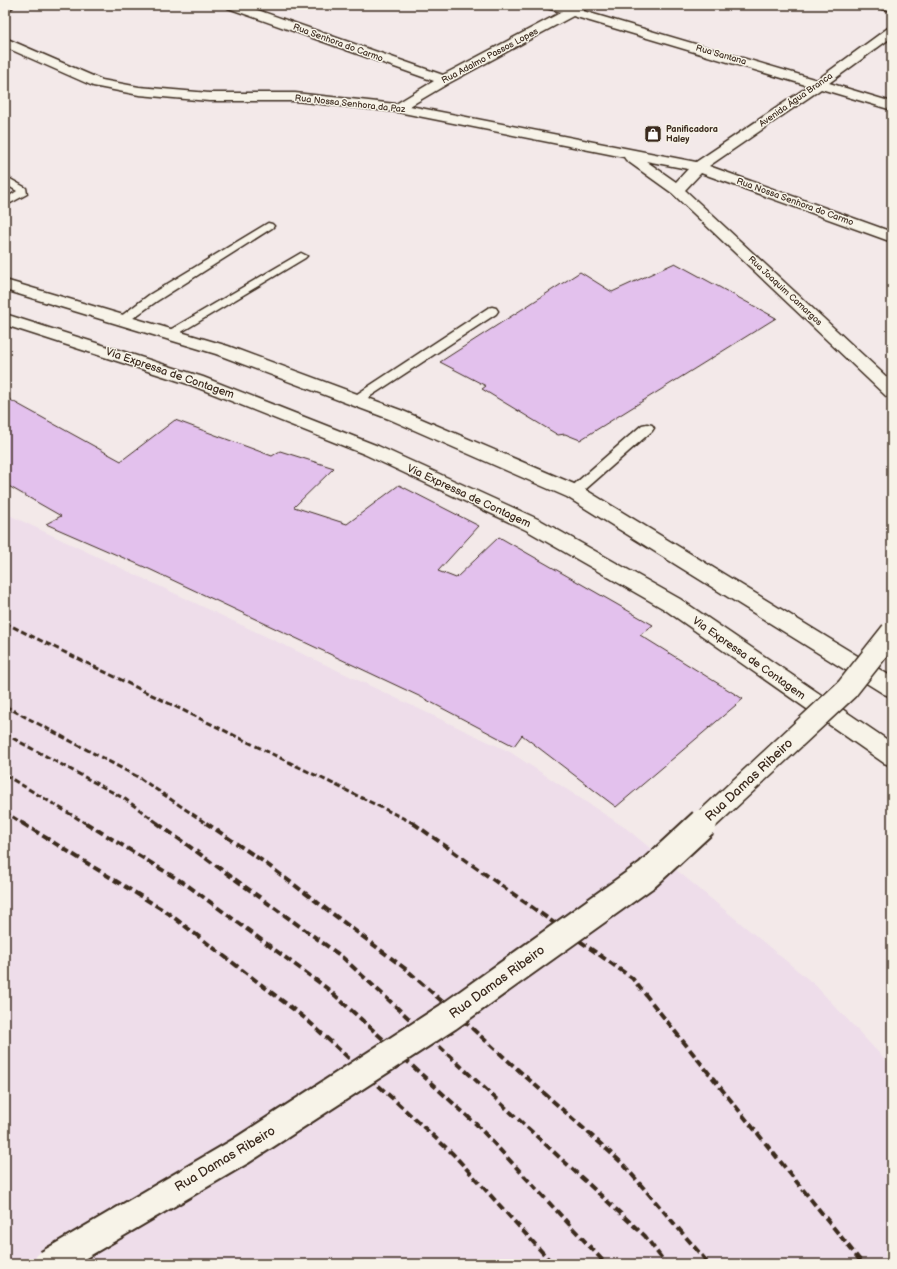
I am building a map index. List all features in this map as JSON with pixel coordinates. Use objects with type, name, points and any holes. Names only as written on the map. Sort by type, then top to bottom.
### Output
[{"type":"main road","name":"Rua Senhora do Carmo","points":[[232,5],[444,80]]},
{"type":"main road","name":"Rua Santana","points":[[550,5],[892,106]]},
{"type":"main road","name":"Rua Adalmo Passos Lopes","points":[[398,108],[444,80],[584,5]]},
{"type":"main road","points":[[884,5],[892,7]]},
{"type":"main road","name":"Avenida Água Branca","points":[[698,167],[820,84],[892,31]]},
{"type":"main road","name":"Rua Nossa Senhora da Paz","points":[[5,42],[98,82],[139,91],[209,97],[295,97],[398,108],[698,167]]},
{"type":"main road","name":"Rua Joaquim Camargos","points":[[625,152],[677,190],[892,392]]},
{"type":"main road","points":[[677,190],[698,167]]},
{"type":"main road","name":"Rua Nossa Senhora do Carmo","points":[[698,167],[892,237]]},
{"type":"main road","points":[[5,285],[222,350],[396,415],[574,492],[892,688]]},
{"type":"main road","name":"Via Expressa de Contagem","points":[[5,319],[197,381],[370,450],[533,525],[672,604],[892,756]]},
{"type":"main road","name":"Rua Damas Ribeiro","points":[[48,1264],[241,1151],[441,1022],[648,874],[847,689],[892,632]]},
{"type":"lane","points":[[5,179],[22,190],[22,194],[5,203]]},
{"type":"lane","points":[[122,320],[268,226]]},
{"type":"lane","points":[[169,334],[301,256]]},
{"type":"lane","points":[[355,400],[492,311]]},
{"type":"lane","points":[[574,492],[647,428]]},
{"type":"shaded area","points":[[5,513],[510,752],[627,829],[815,985],[892,1067],[892,1264],[16,1264],[5,1255]]},
{"type":"building","points":[[675,263],[776,318],[580,440],[565,434],[558,435],[482,389],[486,386],[440,362],[580,272],[612,292]]},
{"type":"building","points":[[5,397],[121,461],[175,420],[272,456],[280,451],[334,468],[294,507],[347,524],[399,485],[479,526],[438,571],[456,578],[499,537],[653,625],[640,635],[743,699],[616,807],[522,735],[514,746],[421,697],[149,569],[46,524],[61,516],[5,484]]},
{"type":"railway","points":[[5,623],[413,823]]},
{"type":"railway","points":[[5,706],[138,777],[207,824]]},
{"type":"railway","points":[[5,734],[125,799],[159,824]]},
{"type":"railway","points":[[5,775],[87,824]]},
{"type":"railway","points":[[5,812],[24,824]]},
{"type":"railway","points":[[22,823],[168,913],[306,1019],[453,1154],[553,1264]]},
{"type":"railway","points":[[86,823],[187,885],[328,989],[476,1124],[606,1264]]},
{"type":"railway","points":[[157,823],[341,956],[645,1236],[666,1264]]},
{"type":"railway","points":[[206,823],[264,862],[407,970],[622,1163],[709,1264]]},
{"type":"railway","points":[[413,823],[632,978],[863,1264]]},
{"type":"place","name":"Panificadora Haley","points":[[653,134]]}]
